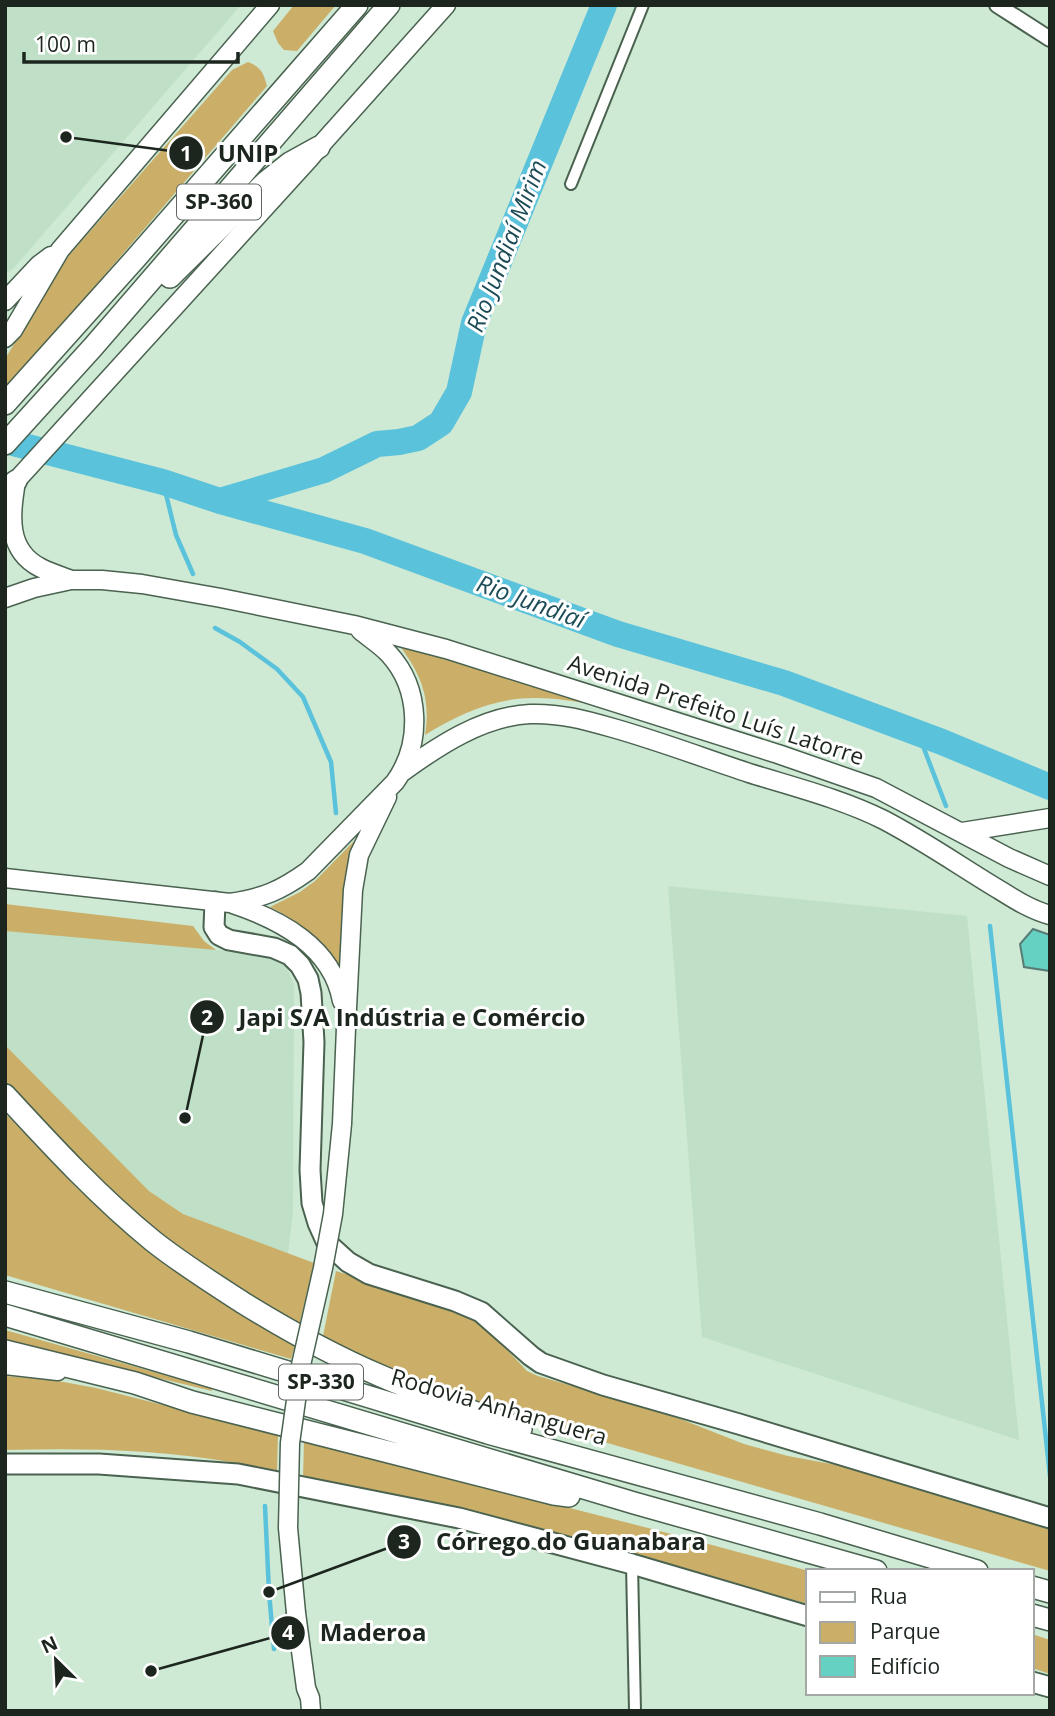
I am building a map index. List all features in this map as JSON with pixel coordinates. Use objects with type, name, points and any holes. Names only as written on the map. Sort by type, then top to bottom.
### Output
[{"type":"highway","name":"SP-360","points":[[5,404],[357,5]]},
{"type":"highway","name":"SP-360","points":[[5,444],[389,5]]},
{"type":"highway","points":[[93,346],[267,182],[290,163],[319,147]]},
{"type":"highway","points":[[223,903],[214,927],[219,935],[229,940],[274,948],[290,955],[308,979],[314,1042],[310,1170],[312,1203],[327,1243],[348,1262],[369,1274],[481,1312],[541,1363],[603,1385],[1050,1518]]},
{"type":"highway","points":[[5,1095],[74,1170],[152,1240],[213,1283],[297,1336],[382,1376],[637,1474]]},
{"type":"highway","name":"Rodovia Anhanguera","points":[[5,1292],[190,1342],[475,1429],[820,1524],[971,1569]]},
{"type":"highway","name":"SP-330","points":[[5,1315],[634,1503],[869,1569]]},
{"type":"highway","points":[[5,1351],[135,1383],[192,1402],[554,1494],[634,1503]]},
{"type":"highway","points":[[5,1464],[99,1464],[238,1474],[459,1518],[632,1563],[806,1615]]},
{"type":"main road","points":[[5,338],[13,330],[60,250],[270,5]]},
{"type":"main road","points":[[71,580],[38,567],[19,548],[13,532],[10,486],[82,410],[446,5]]},
{"type":"main road","points":[[5,300],[39,265],[60,250]]},
{"type":"main road","points":[[5,598],[71,580]]},
{"type":"main road","name":"Avenida Prefeito Luís Latorre","points":[[71,580],[142,584],[221,598],[354,625],[471,657],[778,754],[876,788],[1009,858],[1050,876]]},
{"type":"main road","points":[[311,1711],[296,1613],[288,1528],[290,1443],[299,1374],[335,1201],[356,872],[364,842],[410,749],[415,710],[411,692],[389,654],[354,625]]},
{"type":"main road","name":"Avenida Prefeito Luís Latorre","points":[[223,903],[257,899],[292,883],[309,871],[398,777],[435,748],[501,719],[529,714],[567,716],[638,735],[834,800],[882,819],[1014,898],[1050,915]]},
{"type":"main road","points":[[962,832],[1050,818]]},
{"type":"main road","points":[[5,878],[223,903],[256,912],[300,936],[328,966],[336,980],[346,1028]]},
{"type":"main road","points":[[5,1366],[135,1383]]},
{"type":"main road","points":[[301,1711],[306,1688]]},
{"type":"street","points":[[571,184],[643,5]]},
{"type":"street","points":[[997,5],[1050,39]]},
{"type":"street","points":[[632,1563],[635,1711]]},
{"type":"shaded area","points":[[5,5],[241,5],[13,269],[5,274]]},
{"type":"shaded area","points":[[668,886],[967,916],[1019,1440],[702,1337]]},
{"type":"shaded area","points":[[5,930],[269,956],[286,966],[294,984],[293,1212],[288,1254],[183,1214],[149,1191],[5,1045]]},
{"type":"green space","points":[[294,5],[336,5],[297,51],[284,50],[273,31]]},
{"type":"green space","points":[[248,62],[261,71],[267,86],[5,391],[5,359],[64,261],[232,70]]},
{"type":"green space","points":[[399,645],[590,704],[544,698],[507,700],[478,708],[425,735],[427,709],[422,687],[413,666]]},
{"type":"green space","points":[[354,841],[358,842],[344,981],[314,937],[270,907],[315,881]]},
{"type":"green space","points":[[5,904],[193,926],[204,941],[216,950],[5,931]]},
{"type":"green space","points":[[5,1045],[149,1191],[183,1214],[314,1263],[299,1326],[223,1280],[149,1225],[67,1150],[5,1083]]},
{"type":"green space","points":[[5,1113],[78,1189],[108,1215],[295,1345],[291,1359],[5,1275]]},
{"type":"green space","points":[[336,1271],[458,1311],[483,1324],[527,1371],[538,1376],[638,1405],[744,1444],[842,1466],[1050,1527],[1050,1571],[528,1420],[406,1377],[323,1336]]},
{"type":"green space","points":[[5,1330],[211,1388],[212,1391],[5,1341]]},
{"type":"green space","points":[[5,1376],[53,1380],[96,1388],[278,1434],[277,1473],[230,1462],[146,1452],[89,1449],[5,1450]]},
{"type":"green space","points":[[304,1440],[806,1570],[806,1603],[540,1528],[303,1478]]},
{"type":"green space","points":[[1034,1635],[1050,1640],[1050,1674],[1034,1669]]},
{"type":"building","points":[[1033,929],[1050,935],[1050,971],[1024,967],[1020,944]]},
{"type":"waterway","name":"Rio Jundiaí Mirim","points":[[220,501],[324,470],[377,444],[418,438],[441,423],[459,392],[474,323],[604,5]]},
{"type":"waterway","name":"Rio Jundiaí","points":[[5,441],[163,482],[220,501],[365,541],[618,634],[784,683],[942,742],[1050,787]]},
{"type":"waterway","points":[[163,482],[176,535],[193,574]]},
{"type":"waterway","points":[[215,628],[240,642],[277,669],[303,697],[331,762],[336,813]]},
{"type":"waterway","points":[[918,733],[946,806]]},
{"type":"waterway","points":[[990,926],[1050,1476]]},
{"type":"waterway","points":[[265,1506],[274,1649]]},
{"type":"place","name":"UNIP","points":[[66,137]]},
{"type":"place","name":"Japi S/A Indústria e Comércio","points":[[185,1118]]},
{"type":"place","name":"Córrego do Guanabara","points":[[269,1592]]},
{"type":"place","name":"Maderoa","points":[[151,1671]]}]
